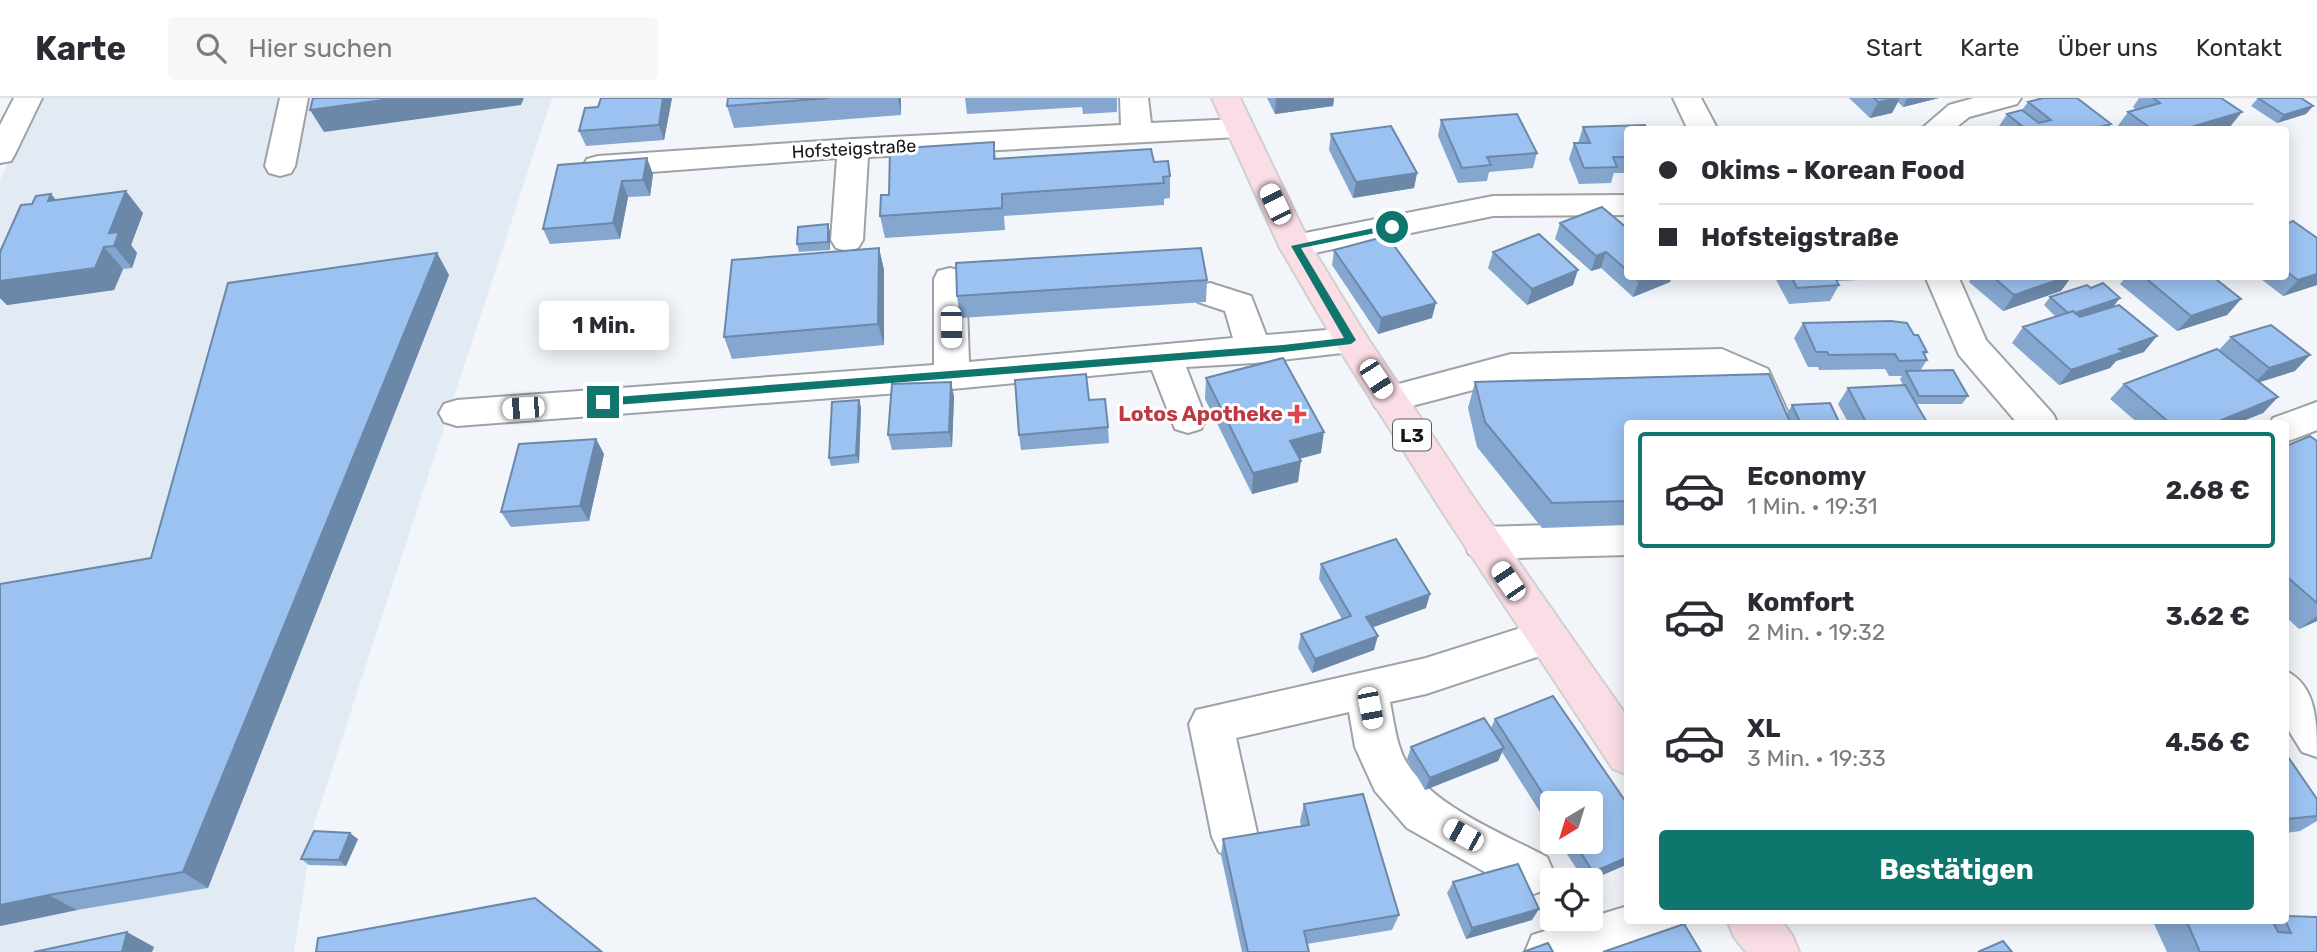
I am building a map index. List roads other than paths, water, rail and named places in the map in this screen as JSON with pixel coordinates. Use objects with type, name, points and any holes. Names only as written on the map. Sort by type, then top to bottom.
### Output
[{"type":"main road","name":"Hofsteigstraße","points":[[1232,113],[1295,246],[1351,340],[1483,543],[1624,749]]},
{"type":"main road","points":[[1754,924],[1775,952]]},
{"type":"street","points":[[280,166],[294,98]]},
{"type":"street","points":[[1134,98],[1137,135]]},
{"type":"street","points":[[1687,98],[1701,126]]},
{"type":"street","points":[[1939,126],[1959,111],[2007,98]]},
{"type":"street","points":[[0,154],[23,110]]},
{"type":"street","name":"Hofsteigstraße","points":[[571,167],[853,148],[1137,135],[1232,113]]},
{"type":"street","points":[[847,240],[853,148]]},
{"type":"street","points":[[1295,246],[1493,206],[1624,205]]},
{"type":"street","points":[[950,279],[952,376]]},
{"type":"street","points":[[1943,280],[1971,346],[2036,420]]},
{"type":"street","points":[[1210,293],[1239,304],[1254,351]]},
{"type":"street","points":[[457,413],[952,376],[1254,351],[1351,340]]},
{"type":"street","points":[[1165,357],[1188,419]]},
{"type":"street","points":[[1389,399],[1511,367],[1722,362],[1756,378],[1773,420]]},
{"type":"street","points":[[2289,427],[2317,415]]},
{"type":"street","points":[[1483,543],[1624,539]]},
{"type":"street","points":[[1235,836],[1211,724],[1426,676],[1546,637]]},
{"type":"street","points":[[1366,689],[1377,747],[1391,777],[1423,813],[1531,873]]},
{"type":"street","points":[[2289,696],[2317,738]]},
{"type":"street","points":[[1549,952],[1648,924]]},
{"type":"place","name":"Lotos Apotheke","points":[[1297,414]]}]
